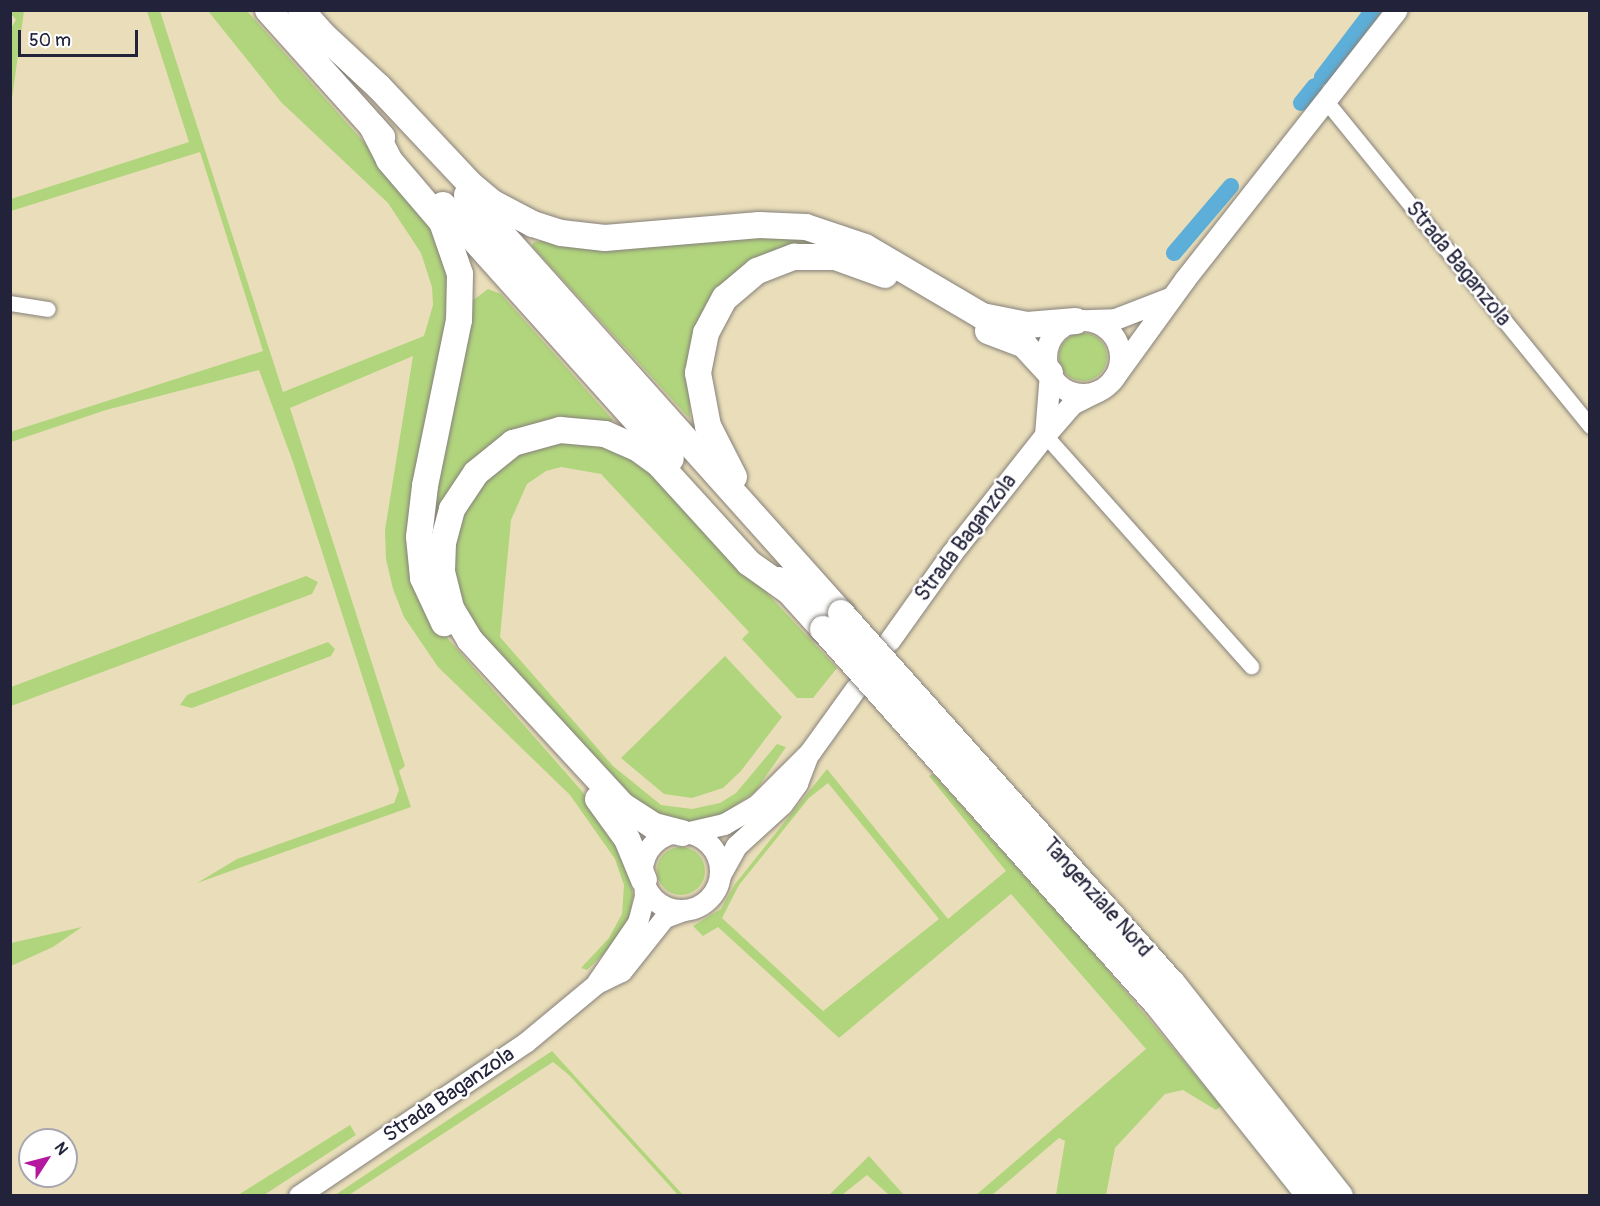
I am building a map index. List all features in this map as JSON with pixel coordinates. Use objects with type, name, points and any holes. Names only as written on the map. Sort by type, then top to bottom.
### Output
[{"type":"highway","points":[[268,10],[790,592]]},
{"type":"highway","points":[[300,10],[831,613],[1110,948],[1310,1196]]},
{"type":"highway","points":[[321,33],[379,87],[470,184],[500,207],[533,224],[561,233],[605,238],[759,225],[806,227],[865,247],[982,316],[1027,325],[1082,320]]},
{"type":"highway","points":[[372,126],[386,155],[442,222],[456,254],[461,283],[459,320],[420,521],[420,566],[427,591],[469,657],[615,820],[644,880]]},
{"type":"highway","points":[[831,613],[801,554],[730,471],[704,413],[698,373],[702,346],[711,321],[735,287],[757,271],[794,257],[821,256],[848,260],[886,275],[971,324],[1018,341],[1036,355],[1050,373]]},
{"type":"highway","points":[[682,833],[645,822],[624,806],[470,640],[451,608],[442,571],[443,543],[452,509],[476,473],[513,443],[560,430],[605,434],[658,463],[750,563],[790,592],[831,613]]},
{"type":"highway","name":"Tangenziale Nord","points":[[831,613],[1173,984],[1340,1196]]},
{"type":"main road","name":"Strada Baganzola","points":[[889,641],[951,554],[1045,435],[1072,404],[1105,385],[1397,10]]},
{"type":"main road","points":[[1045,435],[1050,373],[1047,355],[1049,343],[1060,329],[1082,320],[1115,319],[1172,297]]},
{"type":"main road","points":[[1050,373],[1068,390],[1080,394],[1105,385],[1120,363],[1116,340],[1104,327],[1082,320]]},
{"type":"main road","name":"Strada Baganzola","points":[[644,880],[644,861],[653,845],[663,837],[715,828],[745,814],[810,752],[856,688]]},
{"type":"main road","name":"Strada Baganzola","points":[[687,910],[709,898],[736,846],[782,804],[797,783],[810,752]]},
{"type":"main road","points":[[682,833],[694,835],[710,846],[717,856],[720,875]]},
{"type":"main road","points":[[644,880],[648,892],[662,905],[687,910]]},
{"type":"street","name":"Strada Baganzola","points":[[1326,102],[1590,426]]},
{"type":"street","points":[[10,303],[48,309]]},
{"type":"street","points":[[1045,435],[1251,666]]},
{"type":"street","name":"Strada Baganzola","points":[[593,987],[638,923],[645,897],[644,880]]},
{"type":"street","name":"Strada Baganzola","points":[[299,1196],[517,1050],[593,987],[627,966],[665,918],[687,910]]},
{"type":"green space","points":[[13,11],[24,11],[11,106],[11,28],[16,20],[11,14]]},
{"type":"green space","points":[[147,11],[160,11],[283,392],[424,336],[433,305],[432,287],[421,253],[388,203],[281,102],[208,11],[247,11],[426,212],[454,285],[414,507],[442,632],[581,790],[609,829],[630,874],[633,896],[630,917],[614,944],[587,970],[581,968],[609,938],[622,914],[624,885],[615,859],[570,795],[438,667],[404,617],[393,589],[386,559],[385,530],[413,356],[290,408],[405,766],[399,771],[411,807],[197,883],[237,859],[394,803],[399,790],[293,462],[259,370],[106,410],[11,442],[10,432],[263,351],[200,152],[11,211],[11,199],[189,142]]},
{"type":"green space","points":[[778,232],[820,243],[782,249],[759,257],[716,291],[696,326],[689,351],[690,419],[532,246],[534,242],[546,240]]},
{"type":"green space","points":[[488,289],[501,294],[613,420],[609,423],[560,421],[438,512],[434,511],[432,497],[471,302]]},
{"type":"green space","points":[[1078,333],[1088,333],[1100,340],[1107,352],[1107,362],[1100,374],[1088,381],[1078,381],[1063,370],[1059,362],[1059,352],[1070,337]]},
{"type":"green space","points":[[577,437],[640,457],[837,668],[813,698],[797,698],[742,639],[749,632],[601,474],[561,467],[546,471],[527,484],[511,520],[500,637],[613,766],[661,805],[692,809],[720,803],[736,793],[777,744],[786,747],[755,792],[720,816],[688,822],[643,811],[482,646],[452,592],[455,521],[500,460]]},
{"type":"green space","points":[[306,576],[318,582],[312,594],[11,706],[11,687]]},
{"type":"green space","points":[[328,642],[335,649],[331,656],[192,708],[180,705],[187,695]]},
{"type":"green space","points":[[725,656],[782,717],[741,771],[723,788],[692,798],[664,794],[621,758]]},
{"type":"green space","points":[[827,769],[948,919],[1006,871],[929,776],[933,774],[1091,950],[1221,1106],[1216,1110],[1183,1090],[1165,1094],[1115,1148],[1106,1195],[1056,1195],[1065,1141],[1059,1138],[992,1195],[976,1195],[1146,1049],[1011,894],[839,1038],[718,927],[703,936],[693,926],[721,909],[735,884]],"holes":[[[828,783],[939,919],[823,1011],[722,918],[739,885],[809,798]]]},
{"type":"green space","points":[[681,847],[698,854],[705,871],[698,888],[681,895],[664,888],[657,871],[664,854]]},
{"type":"green space","points":[[82,927],[53,947],[11,966],[11,943]]},
{"type":"green space","points":[[552,1051],[683,1195],[678,1195],[569,1075],[553,1062],[349,1195],[335,1195]]},
{"type":"green space","points":[[350,1125],[356,1135],[264,1195],[238,1195]]},
{"type":"green space","points":[[869,1156],[904,1195],[889,1195],[867,1175],[842,1195],[829,1195]]},
{"type":"waterway","points":[[1322,77],[1373,10]]},
{"type":"waterway","points":[[1301,103],[1315,86]]},
{"type":"waterway","points":[[1174,253],[1231,186]]}]
